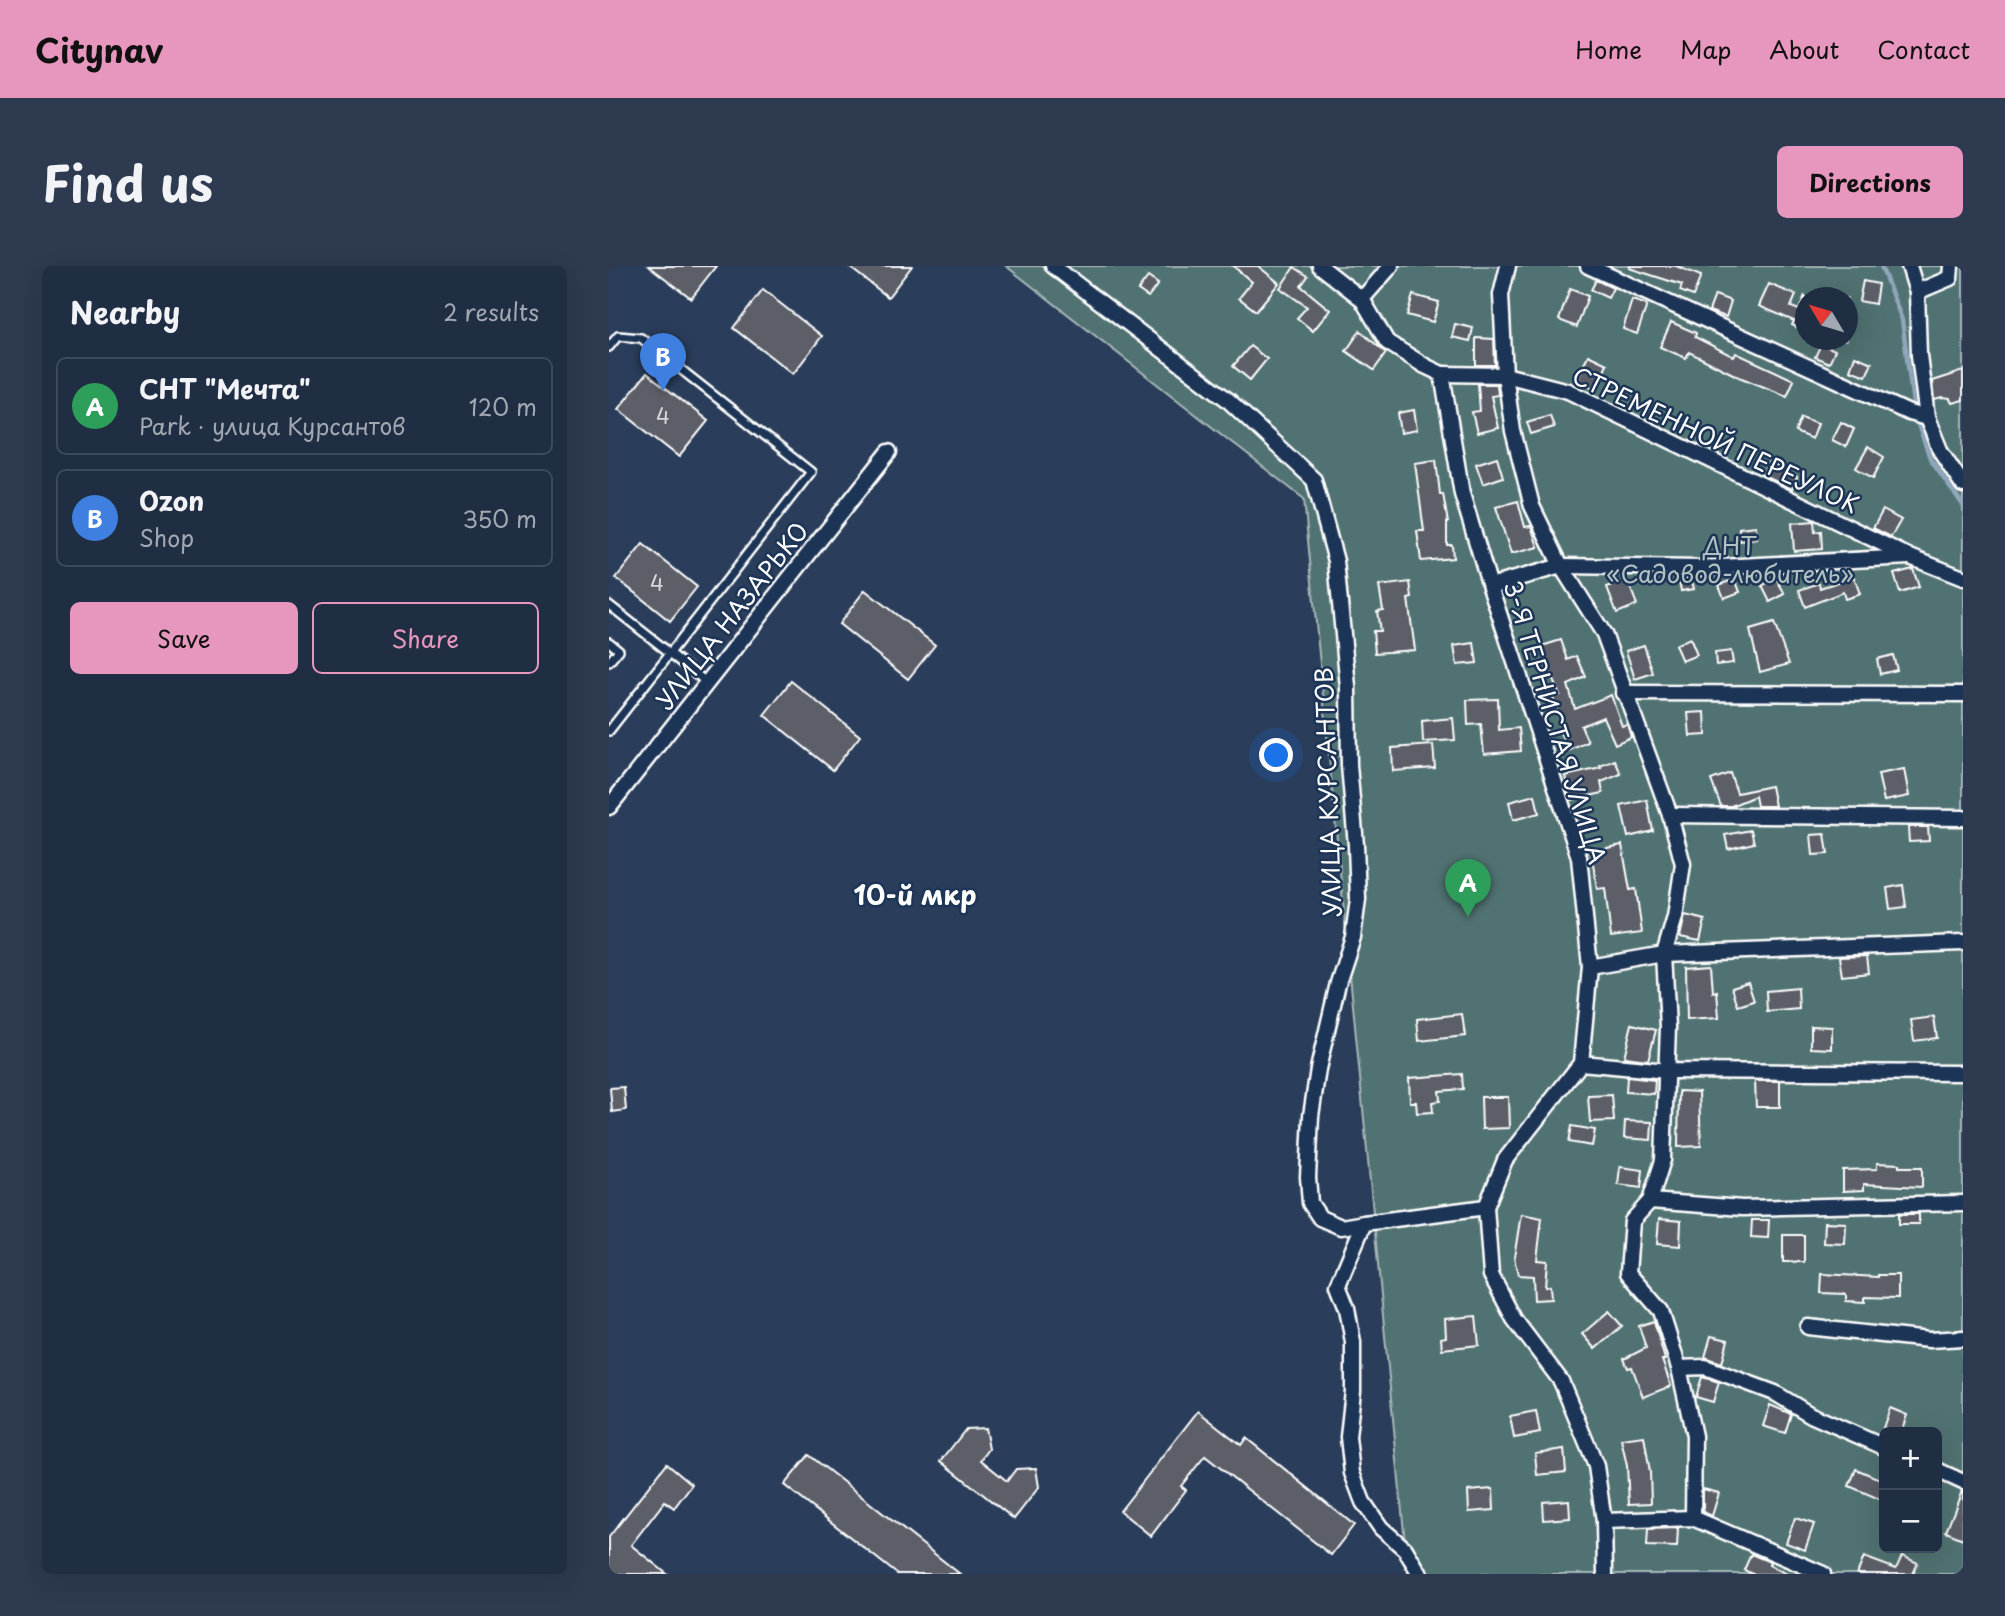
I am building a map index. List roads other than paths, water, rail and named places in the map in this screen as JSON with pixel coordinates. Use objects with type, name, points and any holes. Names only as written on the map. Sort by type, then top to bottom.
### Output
[{"type":"street","name":"УЛИЦА КУРСАНТОВ","points":[[1053,266],[1228,400],[1314,480],[1337,573],[1348,687],[1349,765],[1358,898],[1353,937],[1338,983],[1318,1069],[1311,1116],[1308,1177],[1310,1203],[1319,1218],[1341,1227],[1364,1223]]},
{"type":"street","points":[[1320,266],[1361,299],[1387,342],[1442,374]]},
{"type":"street","points":[[1361,299],[1391,266]]},
{"type":"street","points":[[1508,266],[1501,295],[1505,374],[1513,431],[1532,506],[1561,566],[1604,634],[1623,693],[1670,815],[1683,864],[1675,917],[1664,954],[1668,1027],[1663,1160],[1650,1201],[1632,1222],[1628,1273],[1661,1311],[1679,1368],[1694,1436],[1693,1518]]},
{"type":"street","points":[[1588,266],[1909,413],[1927,418]]},
{"type":"street","points":[[1909,266],[1917,292],[1919,355],[1927,418],[1940,450],[1963,485]]},
{"type":"street","points":[[1917,292],[1950,278],[1951,266]]},
{"type":"street","name":"СТРЕМЕННОЙ ПЕРЕУЛОК","points":[[1442,374],[1505,374],[1568,391],[1910,557],[1963,579]]},
{"type":"street","name":"3-Я ТЕРНИСТАЯ УЛИЦА","points":[[1442,374],[1462,494],[1579,857],[1590,967],[1581,1063]]},
{"type":"street","name":"УЛИЦА НАЗАРЬКО","points":[[609,807],[888,452]]},
{"type":"street","points":[[1490,586],[1561,566],[1702,568],[1910,557]]},
{"type":"street","points":[[1623,693],[1963,694]]},
{"type":"street","points":[[1670,815],[1963,818]]},
{"type":"street","points":[[1590,967],[1664,954],[1963,943]]},
{"type":"street","points":[[1605,1574],[1604,1521],[1596,1466],[1561,1381],[1514,1319],[1490,1275],[1486,1207],[1505,1160],[1581,1063],[1667,1071],[1963,1073]]},
{"type":"street","points":[[1650,1201],[1742,1208],[1963,1203]]},
{"type":"street","points":[[1420,1574],[1405,1549],[1381,1528],[1363,1502],[1352,1473],[1348,1437],[1353,1391],[1353,1342],[1347,1308],[1338,1285],[1364,1223],[1486,1207]]},
{"type":"street","points":[[1808,1327],[1929,1340],[1963,1338]]},
{"type":"street","points":[[1679,1368],[1705,1367],[1775,1393],[1811,1415],[1879,1445]]},
{"type":"street","points":[[1942,1472],[1963,1482]]},
{"type":"street","points":[[1604,1521],[1693,1518],[1822,1574]]},
{"type":"lane","points":[[609,347],[618,336],[641,338],[811,472],[609,731]]},
{"type":"lane","points":[[609,605],[678,662],[706,681]]},
{"type":"lane","points":[[609,642],[619,650],[609,662]]},
{"type":"waterway","points":[[1881,266],[1902,320],[1914,411]]},
{"type":"waterway","points":[[1916,419],[1930,458],[1963,505]]},
{"type":"place","name":"Ozon","points":[[663,391]]},
{"type":"place","name":"СНТ \"Мечта\"","points":[[1468,917]]},
{"type":"district","name":"10-й мкр","points":[[915,894]]},
{"type":"park label","name":"ДНТ «Садовод-любитель»","points":[[1730,559]]}]
